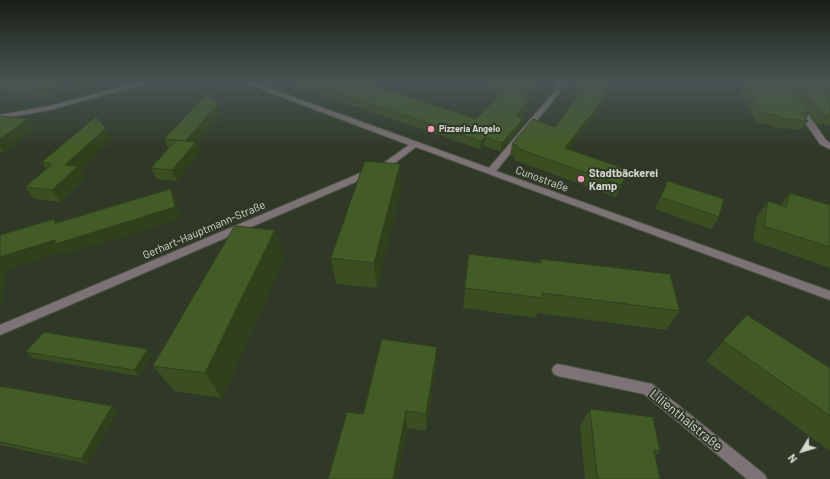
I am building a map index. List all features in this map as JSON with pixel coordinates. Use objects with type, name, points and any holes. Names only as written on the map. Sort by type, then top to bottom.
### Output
[{"type":"street","points":[[0,117],[63,104]]},
{"type":"street","name":"Cunostraße","points":[[306,104],[830,296]]},
{"type":"street","points":[[490,173],[547,104]]},
{"type":"street","points":[[796,104],[823,142],[830,147]]},
{"type":"street","name":"Gerhart-Hauptmann-Straße","points":[[0,330],[385,166],[414,145]]},
{"type":"street","name":"Lilienthalstraße","points":[[558,370],[647,388],[759,479]]},
{"type":"building","points":[[197,104],[218,104],[185,141],[196,142],[172,170],[151,168],[176,140],[164,139]]},
{"type":"building","points":[[374,104],[432,104],[476,119],[491,104],[526,104],[516,116],[523,119],[502,143],[485,137],[481,141]]},
{"type":"building","points":[[572,104],[598,104],[565,148],[629,170],[621,185],[516,148],[518,146],[512,144],[533,119],[555,127]]},
{"type":"building","points":[[757,104],[804,104],[810,113],[800,112],[808,121],[778,118],[776,115],[763,114]]},
{"type":"building","points":[[815,104],[830,104],[830,115],[823,115]]},
{"type":"building","points":[[0,116],[28,119],[0,139]]},
{"type":"building","points":[[96,117],[106,128],[65,165],[78,166],[52,190],[25,187],[52,164],[42,162]]},
{"type":"building","points":[[365,161],[400,164],[374,263],[331,258]]},
{"type":"building","points":[[668,181],[724,199],[719,217],[661,197]]},
{"type":"building","points":[[171,189],[175,207],[55,244],[55,240],[0,257],[0,235],[54,219],[55,223]]},
{"type":"building","points":[[790,193],[830,205],[830,247],[764,226],[768,201],[786,207]]},
{"type":"building","points":[[235,226],[275,230],[205,373],[153,366]]},
{"type":"building","points":[[469,254],[541,263],[541,259],[670,274],[680,311],[542,293],[542,298],[465,288]]},
{"type":"building","points":[[747,315],[830,368],[830,416],[723,341]]},
{"type":"building","points":[[44,332],[148,349],[134,370],[26,352]]},
{"type":"building","points":[[382,339],[437,347],[426,414],[406,411],[393,479],[328,479],[347,412],[363,414]]},
{"type":"building","points":[[0,386],[112,406],[81,459],[0,442]]},
{"type":"building","points":[[590,409],[653,417],[660,451],[654,450],[660,479],[598,479]]},
{"type":"place","name":"Pizzeria Angelo","points":[[431,129]]},
{"type":"place","name":"Stadtbäckerei Kamp","points":[[581,179]]}]
